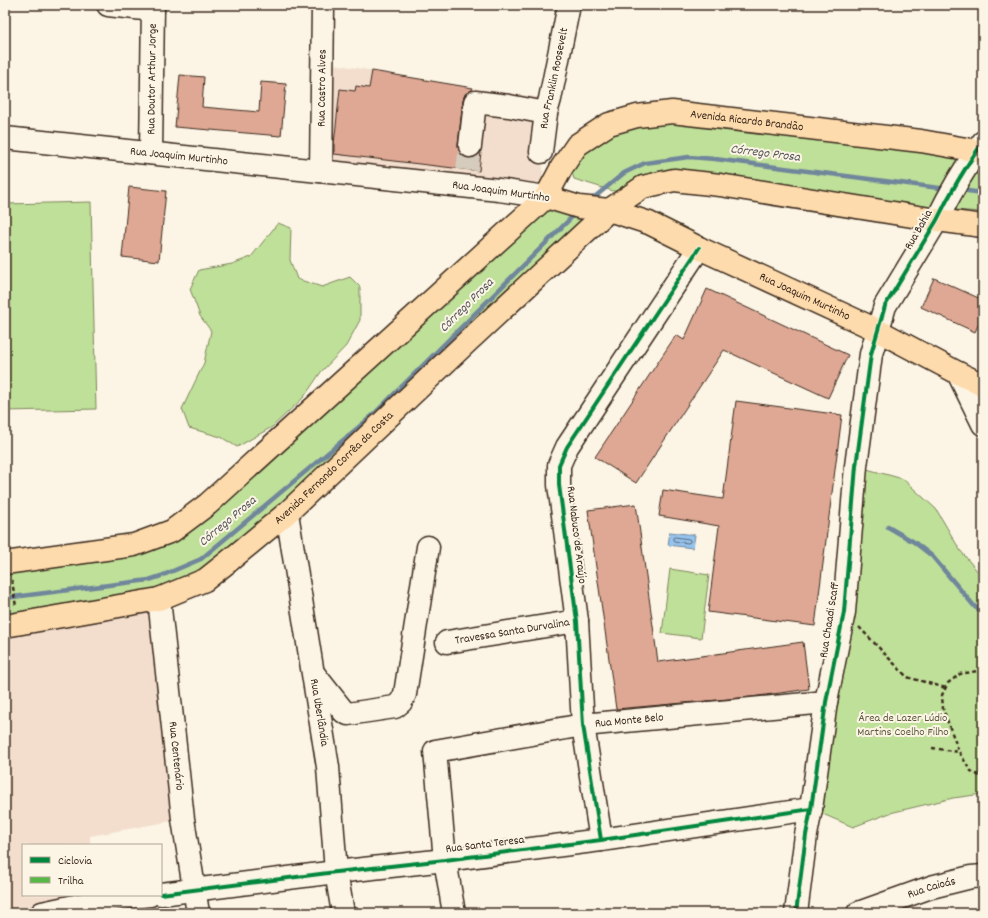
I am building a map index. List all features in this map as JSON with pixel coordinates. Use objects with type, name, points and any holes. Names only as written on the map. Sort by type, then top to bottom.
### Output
[{"type":"main road","name":"Avenida Ricardo Brandão","points":[[549,198],[562,167],[578,146],[609,124],[636,116],[672,112],[921,141],[978,151]]},
{"type":"main road","points":[[601,209],[643,187],[674,180],[941,213],[983,226]]},
{"type":"main road","name":"Rua Joaquim Murtinho","points":[[549,198],[578,207],[601,209],[649,223],[699,248],[877,330],[983,385]]},
{"type":"main road","points":[[7,562],[134,545],[172,531],[208,504],[549,198]]},
{"type":"main road","name":"Avenida Fernando Corrêa da Costa","points":[[12,625],[159,599],[205,580],[287,512],[466,343],[601,209]]},
{"type":"street","points":[[108,5],[153,7]]},
{"type":"street","name":"Rua Castro Alves","points":[[321,171],[323,5]]},
{"type":"street","name":"Rua Franklin Roosevelt","points":[[541,152],[546,113],[569,5]]},
{"type":"street","name":"Rua Doutor Arthur Jorge","points":[[151,153],[153,7]]},
{"type":"street","points":[[470,146],[475,102],[509,106],[546,113]]},
{"type":"street","name":"Rua Joaquim Murtinho","points":[[5,138],[321,171],[466,178],[499,190],[549,198]]},
{"type":"street","name":"Rua Bahia","points":[[877,330],[885,306],[978,151]]},
{"type":"street","name":"Rua Nabuco de Araújo","points":[[601,840],[583,725],[577,621],[559,485],[559,465],[567,447],[699,248]]},
{"type":"street","name":"Rua Chaadi Scaff","points":[[796,913],[826,702],[844,612],[856,466],[870,354],[877,330]]},
{"type":"street","points":[[958,373],[983,424]]},
{"type":"street","name":"Rua Uberlândia","points":[[287,512],[328,767],[336,872],[343,913]]},
{"type":"street","points":[[313,673],[344,712],[348,714],[395,707],[401,702],[405,694],[428,547]]},
{"type":"street","name":"Rua Centenário","points":[[159,599],[183,819],[198,913]]},
{"type":"street","name":"Travessa Santa Durvalina","points":[[447,642],[577,621]]},
{"type":"street","name":"Rua Monte Belo","points":[[445,860],[435,752],[583,725],[826,702]]},
{"type":"street","name":"Rua Santa Teresa","points":[[162,894],[601,840],[811,809]]},
{"type":"street","points":[[445,860],[454,913]]},
{"type":"street","name":"Rua Caioás","points":[[868,912],[931,887],[971,877],[983,876]]},
{"type":"street","points":[[42,913],[98,902],[143,896]]},
{"type":"path","points":[[7,562],[12,625]]},
{"type":"path","points":[[844,612],[907,677],[946,688]]},
{"type":"path","points":[[983,670],[960,674],[948,683],[942,695],[943,709],[959,752],[970,771],[983,778]]},
{"type":"path","points":[[932,748],[959,752]]},
{"type":"shaded area","points":[[322,62],[473,88],[550,99],[541,152],[546,197],[321,171]]},
{"type":"shaded area","points":[[159,599],[183,819],[90,836],[90,844],[22,844],[22,896],[83,896],[24,913],[5,913],[5,626]]},
{"type":"green space","points":[[672,119],[983,159],[983,212],[939,209],[706,175],[621,191],[613,191],[574,179],[571,169],[584,152],[612,133]]},
{"type":"green space","points":[[546,197],[609,210],[205,580],[5,626],[5,563],[172,531]]},
{"type":"green space","points":[[91,202],[96,409],[5,411],[5,204]]},
{"type":"green space","points":[[278,223],[291,228],[290,260],[297,279],[322,287],[350,277],[360,287],[360,320],[346,346],[321,372],[304,397],[272,427],[237,447],[221,437],[189,428],[182,409],[204,363],[211,331],[200,316],[190,289],[199,270],[232,264],[251,257]]},
{"type":"green space","name":"Área de Lazer Lúdio Martins Coelho Filho","points":[[856,466],[903,479],[936,509],[960,550],[983,578],[983,794],[953,798],[890,813],[853,827],[811,809]]},
{"type":"green space","points":[[670,569],[709,575],[701,638],[662,633]]},
{"type":"water","points":[[670,532],[695,535],[693,548],[668,545]]},
{"type":"building","points":[[372,71],[473,88],[465,94],[463,100],[458,145],[459,151],[463,156],[468,158],[475,157],[481,152],[479,171],[334,154],[340,89],[355,91],[356,86],[369,88]]},
{"type":"building","points":[[180,75],[204,77],[202,107],[259,112],[261,82],[286,84],[281,136],[175,127]]},
{"type":"building","points":[[129,187],[166,191],[159,261],[122,257]]},
{"type":"building","points":[[934,278],[983,300],[983,315],[975,332],[921,307]]},
{"type":"building","points":[[707,289],[848,355],[828,398],[724,350],[636,483],[595,457],[676,335],[684,340]]},
{"type":"building","points":[[736,401],[842,415],[815,626],[708,612],[719,526],[659,516],[663,490],[723,499]]},
{"type":"building","points":[[636,504],[658,662],[803,642],[809,689],[751,697],[616,709],[588,510]]},
{"type":"waterway","name":"Córrego Prosa","points":[[591,200],[624,173],[645,163],[689,157],[715,159],[947,189]]},
{"type":"waterway","name":"Córrego Prosa","points":[[960,190],[983,193]]},
{"type":"waterway","name":"Córrego Prosa","points":[[5,598],[149,580],[201,559],[372,416],[576,213]]},
{"type":"waterway","points":[[888,527],[914,542],[932,556],[975,607],[983,612]]},
{"type":"tunnel","points":[[467,170],[470,146]]},
{"type":"marked path","points":[[871,909],[873,913]]},
{"type":"cycle path","points":[[796,913],[826,702],[844,612],[856,466],[871,354],[885,306],[937,220],[958,180],[983,142]]},
{"type":"cycle path","points":[[601,840],[583,725],[577,621],[559,485],[559,465],[567,447],[699,248]]},
{"type":"cycle path","points":[[162,894],[601,840],[811,809]]}]
